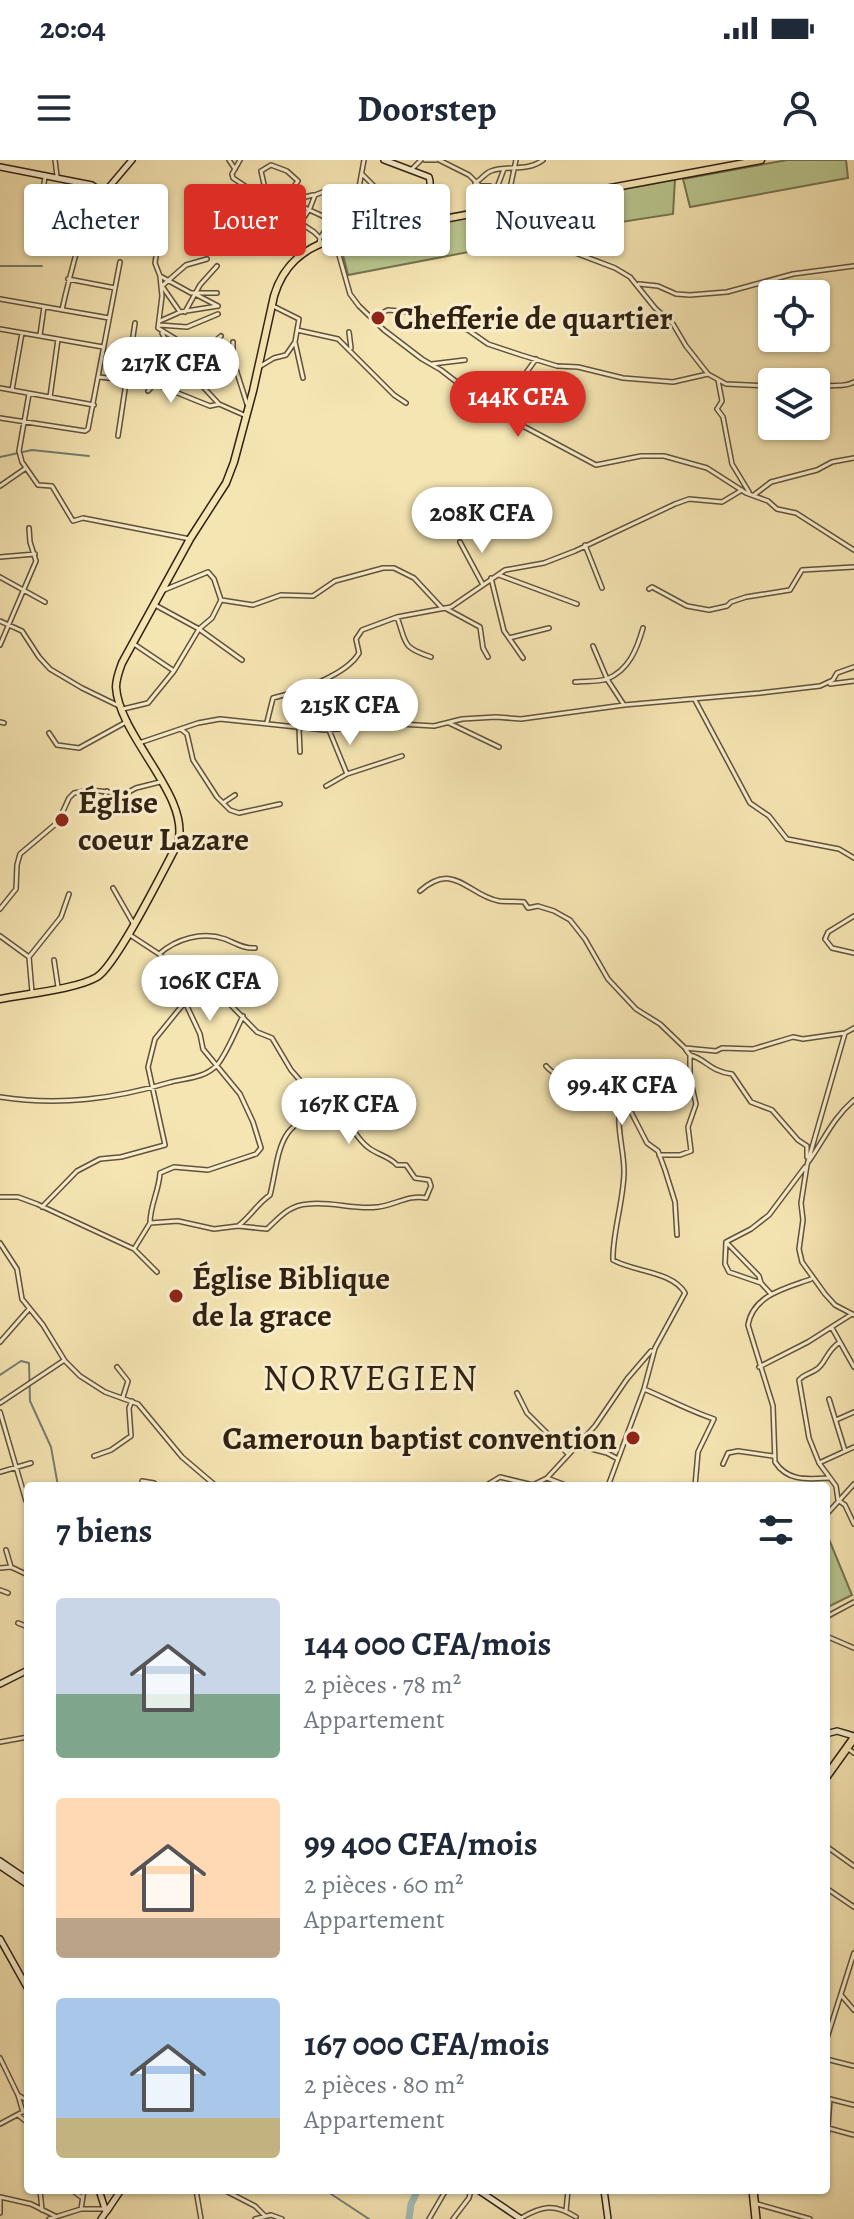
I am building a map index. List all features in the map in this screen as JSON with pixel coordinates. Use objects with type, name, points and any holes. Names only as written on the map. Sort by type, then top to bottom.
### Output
[{"type":"highway","points":[[830,1772],[850,1750],[854,1737]]},
{"type":"highway","points":[[753,2194],[756,2219]]},
{"type":"main road","points":[[624,185],[761,160]]},
{"type":"main road","points":[[306,250],[322,241]]},
{"type":"main road","points":[[0,999],[97,977],[114,958],[178,843],[181,832],[177,809],[122,708],[116,690],[117,679],[132,643],[190,539],[226,483],[234,462],[278,281],[299,256]]},
{"type":"street","points":[[55,160],[57,178]]},
{"type":"street","points":[[112,184],[132,160]]},
{"type":"street","points":[[229,160],[235,169]]},
{"type":"street","points":[[240,160],[232,174],[242,184]]},
{"type":"street","points":[[306,196],[331,189],[357,194],[360,192],[364,160]]},
{"type":"street","points":[[384,160],[426,174],[431,180],[430,184]]},
{"type":"street","points":[[412,169],[423,160],[438,160],[480,184]]},
{"type":"street","points":[[510,184],[516,160]]},
{"type":"street","points":[[475,183],[488,172],[538,164],[543,160]]},
{"type":"street","points":[[264,184],[261,171],[271,165],[287,171],[298,181],[296,184]]},
{"type":"street","points":[[0,167],[87,184]]},
{"type":"street","points":[[498,184],[504,169]]},
{"type":"street","points":[[362,174],[372,184]]},
{"type":"street","points":[[44,184],[45,175]]},
{"type":"street","points":[[306,214],[317,193]]},
{"type":"street","points":[[306,207],[322,215]]},
{"type":"street","points":[[306,228],[319,241],[322,236]]},
{"type":"street","points":[[62,310],[68,279],[77,256]]},
{"type":"street","points":[[156,256],[162,296],[159,325],[176,355],[219,404]]},
{"type":"street","points":[[339,256],[350,294],[384,330],[496,412],[596,465],[641,456],[664,456],[707,468],[777,509],[796,513],[854,550]]},
{"type":"street","points":[[583,256],[615,268],[638,284],[655,308],[673,324],[708,374],[736,385],[758,384]]},
{"type":"street","points":[[183,313],[177,310],[162,286],[186,265],[207,259]]},
{"type":"street","points":[[0,418],[88,429],[120,262]]},
{"type":"street","points":[[183,313],[194,293],[217,266]]},
{"type":"street","points":[[638,284],[658,286],[676,294],[694,295],[727,292],[812,271],[854,266]]},
{"type":"street","points":[[159,325],[172,315],[218,306],[160,276]]},
{"type":"street","points":[[68,279],[115,288]]},
{"type":"street","points":[[194,293],[217,293]]},
{"type":"street","points":[[0,299],[109,318]]},
{"type":"street","points":[[271,305],[299,319],[295,342],[303,378]]},
{"type":"street","points":[[40,335],[44,306]]},
{"type":"street","points":[[372,318],[388,310],[420,313],[468,330],[488,344],[557,366],[578,367],[623,378],[655,383],[708,374]]},
{"type":"street","points":[[159,325],[187,327],[218,314]]},
{"type":"street","points":[[118,436],[135,323]]},
{"type":"street","points":[[159,325],[197,352],[223,358]]},
{"type":"street","points":[[0,329],[103,347]]},
{"type":"street","points":[[297,330],[338,339],[406,403]]},
{"type":"street","points":[[349,332],[352,352]]},
{"type":"street","points":[[12,390],[22,333]]},
{"type":"street","points":[[176,355],[182,358],[202,352],[221,336]]},
{"type":"street","points":[[50,397],[58,339]]},
{"type":"street","points":[[99,377],[153,383],[210,406],[219,404],[247,411],[233,360],[233,342]]},
{"type":"street","points":[[258,368],[286,355],[295,342]]},
{"type":"street","points":[[148,391],[174,363],[176,355]]},
{"type":"street","points":[[496,412],[504,410],[536,359]]},
{"type":"street","points":[[432,364],[465,360]]},
{"type":"street","points":[[718,380],[722,401],[717,409],[723,417],[732,464],[752,494]]},
{"type":"street","points":[[830,385],[846,387],[854,382]]},
{"type":"street","points":[[0,388],[94,405]]},
{"type":"street","points":[[29,394],[19,453],[38,485],[52,486],[73,522],[83,518],[190,539]]},
{"type":"street","points":[[752,494],[771,482],[854,458]]},
{"type":"street","points":[[0,486],[26,468]]},
{"type":"street","points":[[267,723],[273,698],[319,682],[348,665],[359,653],[356,639],[362,630],[397,617],[451,607],[508,568],[544,563],[689,499],[722,502],[742,490]]},
{"type":"street","points":[[0,645],[36,561],[29,528]]},
{"type":"street","points":[[460,542],[482,583]]},
{"type":"street","points":[[585,545],[602,588]]},
{"type":"street","points":[[0,557],[35,554]]},
{"type":"street","points":[[649,589],[652,587],[687,606],[715,609],[746,597],[790,590],[802,570],[854,567]]},
{"type":"street","points":[[221,600],[253,605],[281,595],[313,596],[335,581],[394,568],[414,578],[443,608],[480,627],[483,648],[488,657]]},
{"type":"street","points":[[0,621],[22,631],[50,669],[122,708],[148,703],[174,671],[199,629],[209,622],[221,600],[214,579],[208,572],[164,590]]},
{"type":"street","points":[[499,575],[577,604]]},
{"type":"street","points":[[0,577],[45,602]]},
{"type":"street","points":[[491,578],[504,631],[523,658]]},
{"type":"street","points":[[155,605],[199,629],[242,660]]},
{"type":"street","points":[[397,617],[405,644],[410,650],[431,657]]},
{"type":"street","points":[[509,638],[549,628]]},
{"type":"street","points":[[575,682],[607,679],[636,654],[643,628]]},
{"type":"street","points":[[132,643],[174,671]]},
{"type":"street","points":[[593,646],[607,679],[624,705]]},
{"type":"street","points":[[826,684],[837,673],[854,667]]},
{"type":"street","points":[[139,743],[198,723],[220,719],[329,730],[400,724],[434,726],[462,719],[521,719],[854,681]]},
{"type":"street","points":[[695,699],[750,803],[769,816],[787,839],[839,849],[854,858]]},
{"type":"street","points":[[49,733],[57,745],[79,748],[128,721]]},
{"type":"street","points":[[448,723],[499,747]]},
{"type":"street","points":[[299,728],[300,752]]},
{"type":"street","points":[[182,730],[187,734],[193,760],[223,803],[235,813],[280,804]]},
{"type":"street","points":[[329,730],[347,774]]},
{"type":"street","points":[[326,786],[347,774],[402,756]]},
{"type":"street","points":[[0,909],[16,889],[20,854],[58,822],[69,798],[84,790],[125,794],[160,782]]},
{"type":"street","points":[[99,809],[107,791]]},
{"type":"street","points":[[223,803],[235,795]]},
{"type":"street","points":[[420,891],[432,880],[454,879],[499,901],[524,902],[528,908],[538,906],[570,920],[608,979],[636,1009],[660,1024],[690,1055],[690,1078],[696,1104],[688,1127],[691,1151],[680,1155],[659,1155]]},
{"type":"street","points":[[113,888],[133,924]]},
{"type":"street","points":[[32,992],[29,957],[61,917],[69,894]]},
{"type":"street","points":[[854,916],[828,932],[825,939],[832,948],[854,953]]},
{"type":"street","points":[[128,934],[159,954],[184,976],[220,994],[260,1035],[272,1038],[291,1070],[318,1101],[325,1104],[331,1116]]},
{"type":"street","points":[[0,936],[29,957]]},
{"type":"street","points":[[159,954],[171,943],[203,936],[255,948]]},
{"type":"street","points":[[54,960],[58,987]]},
{"type":"street","points":[[134,1249],[150,1223],[150,1209],[159,1190],[160,1173],[174,1167],[208,1170],[260,1152],[244,1101],[203,1049],[200,1034],[185,1002],[184,976]]},
{"type":"street","points":[[42,1207],[77,1171],[100,1159],[121,1157],[165,1145],[148,1067],[153,1043],[185,1002]]},
{"type":"street","points":[[0,1097],[78,1102],[152,1089],[202,1075],[216,1066],[243,1016]]},
{"type":"street","points":[[685,1048],[716,1051],[722,1048],[753,1049],[793,1037],[803,1039],[854,1029]]},
{"type":"street","points":[[845,1033],[807,1165],[799,1249],[802,1262],[812,1278],[835,1305],[853,1315]]},
{"type":"street","points":[[690,1055],[715,1071],[732,1074],[751,1102],[772,1110],[807,1146],[807,1165]]},
{"type":"street","points":[[546,1066],[552,1073],[616,1101],[620,1107],[618,1117],[624,1175],[613,1260],[667,1279],[685,1293],[654,1351],[644,1389],[609,1482]]},
{"type":"street","points":[[726,1242],[751,1229],[777,1208],[781,1196],[827,1136],[836,1115],[854,1100]]},
{"type":"street","points":[[620,1107],[630,1110],[647,1143],[656,1148],[675,1202],[677,1235]]},
{"type":"street","points":[[150,1223],[178,1221],[214,1229],[238,1226],[267,1229],[281,1212],[307,1203],[365,1208],[396,1204],[419,1195],[426,1198],[430,1193],[429,1180],[415,1178],[406,1165],[397,1165],[392,1159],[366,1147],[353,1126],[341,1116],[318,1116],[290,1129],[280,1144],[270,1195],[251,1210],[247,1219],[238,1226]]},
{"type":"street","points":[[0,1197],[18,1197],[134,1249],[157,1272]]},
{"type":"street","points":[[726,1242],[759,1276],[771,1294]]},
{"type":"street","points":[[726,1242],[725,1264],[729,1272],[761,1283]]},
{"type":"street","points":[[0,1243],[17,1269],[22,1299],[43,1325],[65,1361],[90,1383],[142,1408],[182,1457],[211,1482]]},
{"type":"street","points":[[812,1278],[771,1294],[754,1310],[748,1321],[759,1367],[773,1406],[773,1456],[781,1470],[790,1477],[806,1480],[829,1478]]},
{"type":"street","points":[[0,1342],[29,1309]]},
{"type":"street","points":[[759,1367],[853,1315]]},
{"type":"street","points":[[832,1327],[854,1367]]},
{"type":"street","points":[[840,1342],[830,1349],[821,1367],[799,1380],[809,1438],[819,1463],[836,1486],[838,1500],[845,1505],[854,1524]]},
{"type":"street","points":[[539,1482],[547,1478],[595,1426],[627,1379],[654,1351]]},
{"type":"street","points":[[0,1403],[65,1361]]},
{"type":"street","points":[[117,1367],[128,1381],[123,1397]]},
{"type":"street","points":[[644,1389],[697,1416],[714,1419],[698,1452],[695,1482]]},
{"type":"street","points":[[517,1393],[527,1413],[568,1455]]},
{"type":"street","points":[[829,1399],[845,1451]]},
{"type":"street","points":[[94,1456],[111,1450],[131,1436],[129,1408],[132,1401]]},
{"type":"street","points":[[0,1412],[24,1495]]},
{"type":"street","points":[[836,1420],[854,1412]]},
{"type":"street","points":[[0,1428],[6,1426]]},
{"type":"street","points":[[576,1445],[618,1459]]},
{"type":"street","points":[[819,1463],[854,1447]]},
{"type":"street","points":[[723,1464],[728,1453],[738,1451],[773,1456]]},
{"type":"street","points":[[0,1472],[31,1463]]},
{"type":"street","points":[[492,1482],[500,1477],[521,1482]]},
{"type":"street","points":[[547,1478],[558,1482]]},
{"type":"street","points":[[142,1481],[148,1482]]},
{"type":"street","points":[[830,1510],[854,1484]]},
{"type":"street","points":[[6,1550],[11,1567]]},
{"type":"street","points":[[0,1568],[11,1567],[24,1573]]},
{"type":"street","points":[[0,1590],[8,1593]]},
{"type":"street","points":[[830,1615],[854,1602]]},
{"type":"street","points":[[18,1623],[24,1625]]},
{"type":"street","points":[[830,1638],[854,1648]]},
{"type":"street","points":[[0,1684],[24,1672]]},
{"type":"street","points":[[830,1733],[837,1731],[854,1737]]},
{"type":"street","points":[[0,1742],[24,1738]]},
{"type":"street","points":[[830,1849],[854,1866]]},
{"type":"street","points":[[0,1864],[24,1880]]},
{"type":"street","points":[[830,1891],[853,1908]]},
{"type":"street","points":[[0,1939],[3,1952],[24,1983]]},
{"type":"street","points":[[830,2027],[854,1953]]},
{"type":"street","points":[[840,1992],[842,1999],[854,2010]]},
{"type":"street","points":[[0,2058],[23,2112],[0,2124]]},
{"type":"street","points":[[830,2060],[854,2066]]},
{"type":"street","points":[[18,2095],[24,2099]]},
{"type":"street","points":[[830,2099],[854,2105]]},
{"type":"street","points":[[18,2115],[24,2120]]},
{"type":"street","points":[[830,2129],[854,2135]]},
{"type":"street","points":[[40,2194],[42,2210]]},
{"type":"street","points":[[77,2194],[82,2198]]},
{"type":"street","points":[[81,2209],[83,2194]]},
{"type":"street","points":[[100,2194],[108,2219]]},
{"type":"street","points":[[101,2219],[118,2194]]},
{"type":"street","points":[[197,2194],[201,2219]]},
{"type":"street","points":[[232,2194],[255,2206],[265,2216]]},
{"type":"street","points":[[429,2219],[444,2194]]},
{"type":"street","points":[[453,2219],[469,2194]]},
{"type":"street","points":[[484,2194],[520,2219],[546,2206],[576,2217]]},
{"type":"street","points":[[566,2211],[568,2194]]},
{"type":"street","points":[[605,2194],[608,2219]]},
{"type":"street","points":[[0,2213],[0,2197],[31,2204],[55,2217]]},
{"type":"street","points":[[1,2207],[7,2200]]},
{"type":"street","points":[[754,2203],[810,2219]]},
{"type":"street","points":[[49,2219],[81,2209],[106,2210]]},
{"type":"street","points":[[255,2219],[265,2216],[282,2219]]},
{"type":"green space","points":[[787,160],[846,160],[848,178],[690,207],[683,179]]},
{"type":"green space","points":[[675,179],[673,214],[624,222],[624,188]]},
{"type":"green space","points":[[466,217],[466,252],[450,256],[450,220]]},
{"type":"green space","points":[[343,256],[448,256],[348,275]]},
{"type":"green space","points":[[830,1542],[852,1595],[830,1606]]},
{"type":"waterway","points":[[0,266],[42,266]]},
{"type":"waterway","points":[[0,457],[32,450],[89,456]]},
{"type":"waterway","points":[[0,1375],[21,1361],[29,1363],[30,1401],[51,1447],[57,1482]]},
{"type":"waterway","points":[[331,2194],[369,2219]]},
{"type":"waterway","points":[[409,2219],[416,2194]]},
{"type":"place","name":"Chefferie de quartier","points":[[378,318]]},
{"type":"place","name":"Église coeur Lazare","points":[[62,820]]},
{"type":"place","name":"Église Biblique de la grace","points":[[176,1296]]},
{"type":"place","name":"Cameroun baptist convention","points":[[633,1438]]},
{"type":"district","name":"NORVEGIEN","points":[[371,1377]]}]
